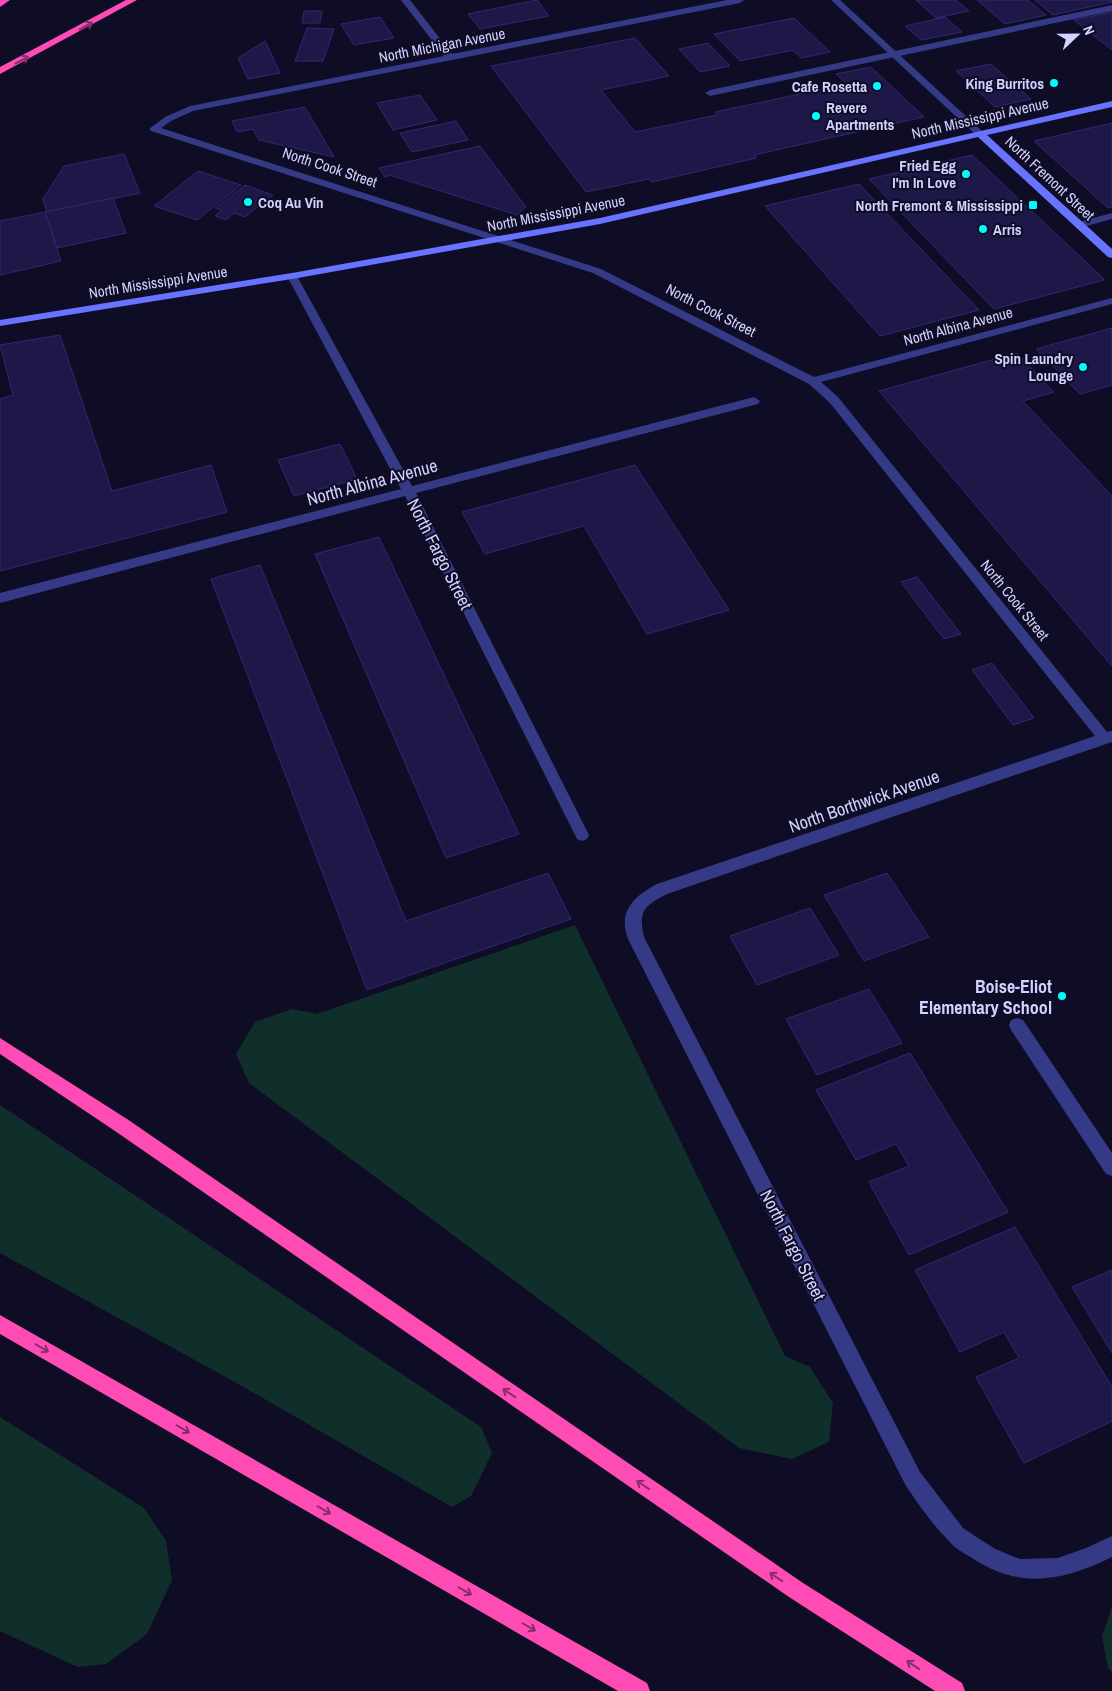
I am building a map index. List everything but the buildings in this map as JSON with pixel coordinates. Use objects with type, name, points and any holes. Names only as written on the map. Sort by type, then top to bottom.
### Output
[{"type":"highway","points":[[0,4],[6,0]]},
{"type":"highway","points":[[0,71],[133,0]]},
{"type":"highway","points":[[0,1046],[121,1124],[796,1590],[954,1691]]},
{"type":"highway","points":[[0,1324],[639,1691]]},
{"type":"street","points":[[405,0],[450,58]]},
{"type":"street","name":"North Michigan Avenue","points":[[154,129],[168,119],[190,109],[740,0]]},
{"type":"street","name":"North Fremont Street","points":[[835,0],[1112,255]]},
{"type":"street","points":[[710,93],[1112,8]]},
{"type":"street","name":"North Mississippi Avenue","points":[[0,323],[292,276],[600,221],[1112,104]]},
{"type":"street","name":"North Cook Street","points":[[154,129],[598,271],[813,381],[834,400],[1108,737]]},
{"type":"street","points":[[1078,224],[1112,216]]},
{"type":"street","name":"North Fargo Street","points":[[292,276],[408,491],[582,835]]},
{"type":"street","name":"North Albina Avenue","points":[[813,381],[1112,301]]},
{"type":"street","name":"North Albina Avenue","points":[[0,598],[754,401]]},
{"type":"street","name":"North Borthwick Avenue","points":[[634,910],[644,898],[662,889],[1108,737]]},
{"type":"street","name":"North Fargo Street","points":[[634,910],[632,922],[636,938],[913,1478],[932,1506],[956,1535],[989,1557],[1020,1569],[1058,1568],[1090,1557],[1112,1546]]},
{"type":"street","points":[[1017,1025],[1112,1168]]},
{"type":"green space","points":[[575,925],[785,1356],[810,1367],[833,1403],[829,1442],[792,1459],[739,1448],[249,1083],[236,1054],[255,1022],[292,1009],[317,1014]]},
{"type":"green space","points":[[0,1105],[481,1427],[492,1453],[471,1496],[452,1507],[233,1381],[0,1253]]},
{"type":"green space","points":[[0,1417],[144,1508],[166,1541],[172,1580],[147,1634],[106,1664],[78,1667],[0,1631]]},
{"type":"green space","points":[[1112,1607],[1112,1672],[1108,1668],[1102,1636]]},
{"type":"place","name":"King Burritos","points":[[1054,83]]},
{"type":"place","name":"Cafe Rosetta","points":[[877,86]]},
{"type":"place","name":"Revere Apartments","points":[[816,116]]},
{"type":"place","name":"Fried Egg I'm In Love","points":[[966,174]]},
{"type":"place","name":"Coq Au Vin","points":[[248,202]]},
{"type":"place","name":"North Fremont & Mississippi","points":[[1033,205]]},
{"type":"place","name":"Arris","points":[[983,229]]},
{"type":"place","name":"Spin Laundry Lounge","points":[[1083,367]]},
{"type":"place","name":"Boise-Eliot Elementary School","points":[[1062,996]]}]
